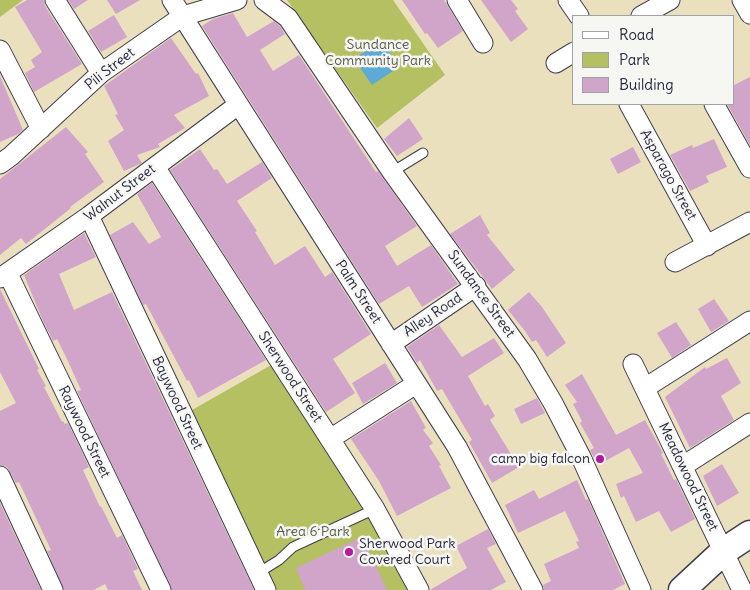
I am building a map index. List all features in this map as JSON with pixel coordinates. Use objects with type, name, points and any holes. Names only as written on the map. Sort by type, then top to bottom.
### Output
[{"type":"street","points":[[55,0],[101,73]]},
{"type":"street","name":"Palm Street","points":[[172,0],[456,447],[533,590]]},
{"type":"street","name":"Pili Street","points":[[0,164],[101,73],[183,16],[237,0]]},
{"type":"street","name":"Sundance Street","points":[[264,0],[287,9],[392,172],[527,359],[554,403],[582,457],[641,590]]},
{"type":"street","points":[[457,0],[483,42]]},
{"type":"street","points":[[568,0],[578,15]]},
{"type":"street","points":[[742,0],[750,14]]},
{"type":"street","points":[[644,15],[664,8]]},
{"type":"street","points":[[0,50],[41,129]]},
{"type":"street","points":[[556,63],[572,53]]},
{"type":"street","name":"Walnut Street","points":[[4,276],[89,216],[238,105]]},
{"type":"street","name":"Asparago Street","points":[[630,105],[707,246]]},
{"type":"street","points":[[715,105],[750,168]]},
{"type":"street","name":"Sherwood Street","points":[[155,167],[375,509],[419,590]]},
{"type":"street","name":"Baywood Street","points":[[89,216],[262,582]]},
{"type":"street","points":[[675,262],[750,222]]},
{"type":"street","name":"Raywood Street","points":[[4,276],[161,590]]},
{"type":"street","name":"Alley Road","points":[[391,344],[476,286]]},
{"type":"street","points":[[645,388],[750,322]]},
{"type":"street","name":"Meadowood Street","points":[[633,364],[742,590]]},
{"type":"street","points":[[330,439],[416,384]]},
{"type":"street","points":[[682,466],[750,423]]},
{"type":"street","points":[[0,476],[53,590]]},
{"type":"street","points":[[682,590],[724,551],[750,534]]},
{"type":"lane","points":[[392,172],[423,153]]},
{"type":"lane","points":[[262,582],[279,560],[293,547],[375,509]]},
{"type":"green space","points":[[0,0],[23,0],[0,17]]},
{"type":"green space","name":"Sundance Community Park","points":[[287,0],[393,0],[445,75],[377,128]]},
{"type":"green space","name":"Area 6 Park","points":[[273,364],[362,502],[409,590],[277,590],[192,410]]},
{"type":"water","points":[[382,40],[399,67],[372,85],[354,59]]},
{"type":"building","points":[[27,0],[44,0],[45,6],[82,64],[34,92],[25,73],[35,67],[31,60],[42,52],[15,7]]},
{"type":"building","points":[[68,0],[88,0],[74,9]]},
{"type":"building","points":[[107,0],[140,0],[116,14]]},
{"type":"building","points":[[402,0],[444,0],[463,31],[438,48],[427,33],[425,34]]},
{"type":"building","points":[[481,0],[511,0],[518,9],[515,11],[528,29],[511,42]]},
{"type":"building","points":[[233,13],[247,37],[274,21],[280,26],[285,34],[260,50],[273,71],[299,55],[376,172],[378,171],[417,226],[385,246],[397,266],[431,245],[458,284],[422,307],[409,286],[379,304],[202,26],[213,19]]},
{"type":"building","points":[[114,15],[127,37],[101,52],[88,31]]},
{"type":"building","points":[[171,38],[196,74],[198,73],[209,96],[174,115],[185,128],[158,144],[160,147],[137,155],[142,163],[124,171],[108,141],[124,130],[115,115],[118,114],[104,86]]},
{"type":"building","points":[[0,76],[23,130],[0,142]]},
{"type":"building","points":[[750,77],[750,145],[728,105],[735,105],[735,84]]},
{"type":"building","points":[[409,118],[423,139],[397,156],[384,139]]},
{"type":"building","points":[[66,127],[88,152],[85,154],[104,182],[70,207],[26,244],[21,238],[0,255],[0,179]]},
{"type":"building","points":[[714,139],[727,167],[706,176],[709,182],[690,191],[670,155],[692,145],[693,148]]},
{"type":"building","points":[[633,147],[641,162],[618,174],[610,159]]},
{"type":"building","points":[[200,149],[214,170],[217,169],[227,184],[262,162],[272,178],[237,201],[257,231],[255,232],[275,265],[305,246],[325,277],[332,272],[371,334],[333,359],[355,393],[326,412],[170,170]]},
{"type":"building","points":[[152,183],[266,360],[198,398],[146,304],[143,305],[110,235],[133,222],[149,244],[161,237],[137,194]]},
{"type":"building","points":[[480,215],[490,233],[487,235],[515,270],[492,289],[450,234]]},
{"type":"building","points":[[84,233],[96,257],[59,274],[74,310],[112,292],[254,590],[172,590],[77,391],[81,390],[66,357],[57,339],[53,341],[43,321],[24,275]]},
{"type":"building","points":[[0,289],[39,369],[37,370],[46,386],[44,387],[62,422],[68,423],[89,467],[83,470],[100,507],[117,538],[122,535],[138,569],[133,571],[142,590],[108,590],[105,584],[94,590],[64,590],[47,551],[51,550],[19,482],[16,483],[7,467],[0,465],[0,411],[16,403],[0,372]]},
{"type":"building","points":[[529,292],[542,307],[566,343],[547,357],[536,340],[532,342],[508,310]]},
{"type":"building","points":[[714,299],[729,321],[711,332],[698,309]]},
{"type":"building","points":[[676,322],[691,345],[672,358],[657,333]]},
{"type":"building","points":[[439,325],[462,357],[494,338],[504,353],[468,376],[485,406],[488,404],[495,416],[490,420],[519,467],[492,483],[469,442],[472,440],[442,389],[437,391],[420,360],[417,363],[407,347]]},
{"type":"building","points":[[727,358],[741,383],[721,396],[734,420],[690,448],[665,397],[705,367],[706,369]]},
{"type":"building","points":[[385,363],[397,383],[363,404],[352,383]]},
{"type":"building","points":[[582,374],[616,435],[645,420],[695,519],[671,532],[659,511],[636,522],[624,496],[621,498],[616,484],[643,473],[629,448],[598,465],[590,450],[594,448],[580,423],[582,421],[573,404],[577,402],[565,385]]},
{"type":"building","points":[[537,398],[545,413],[521,424],[514,409]]},
{"type":"building","points":[[411,401],[426,428],[423,430],[433,443],[429,446],[441,465],[439,466],[451,488],[397,516],[379,481],[351,439]]},
{"type":"building","points":[[722,464],[739,493],[717,506],[703,476]]},
{"type":"building","points":[[577,480],[586,500],[588,499],[625,584],[613,590],[544,590],[543,585],[551,581],[544,564],[579,548],[576,542],[579,541],[565,511],[518,533],[505,505],[534,490],[539,499]]},
{"type":"building","points":[[0,503],[41,590],[0,590]]},
{"type":"building","points":[[488,529],[496,544],[487,548],[506,582],[491,590],[430,590],[467,568],[456,546]]},
{"type":"building","name":"Sherwood Park Covered Court","points":[[362,537],[387,590],[305,590],[296,568]]},
{"type":"place","name":"camp big falcon","points":[[600,459]]},
{"type":"place","name":"Sherwood Park Covered Court","points":[[349,552]]}]
